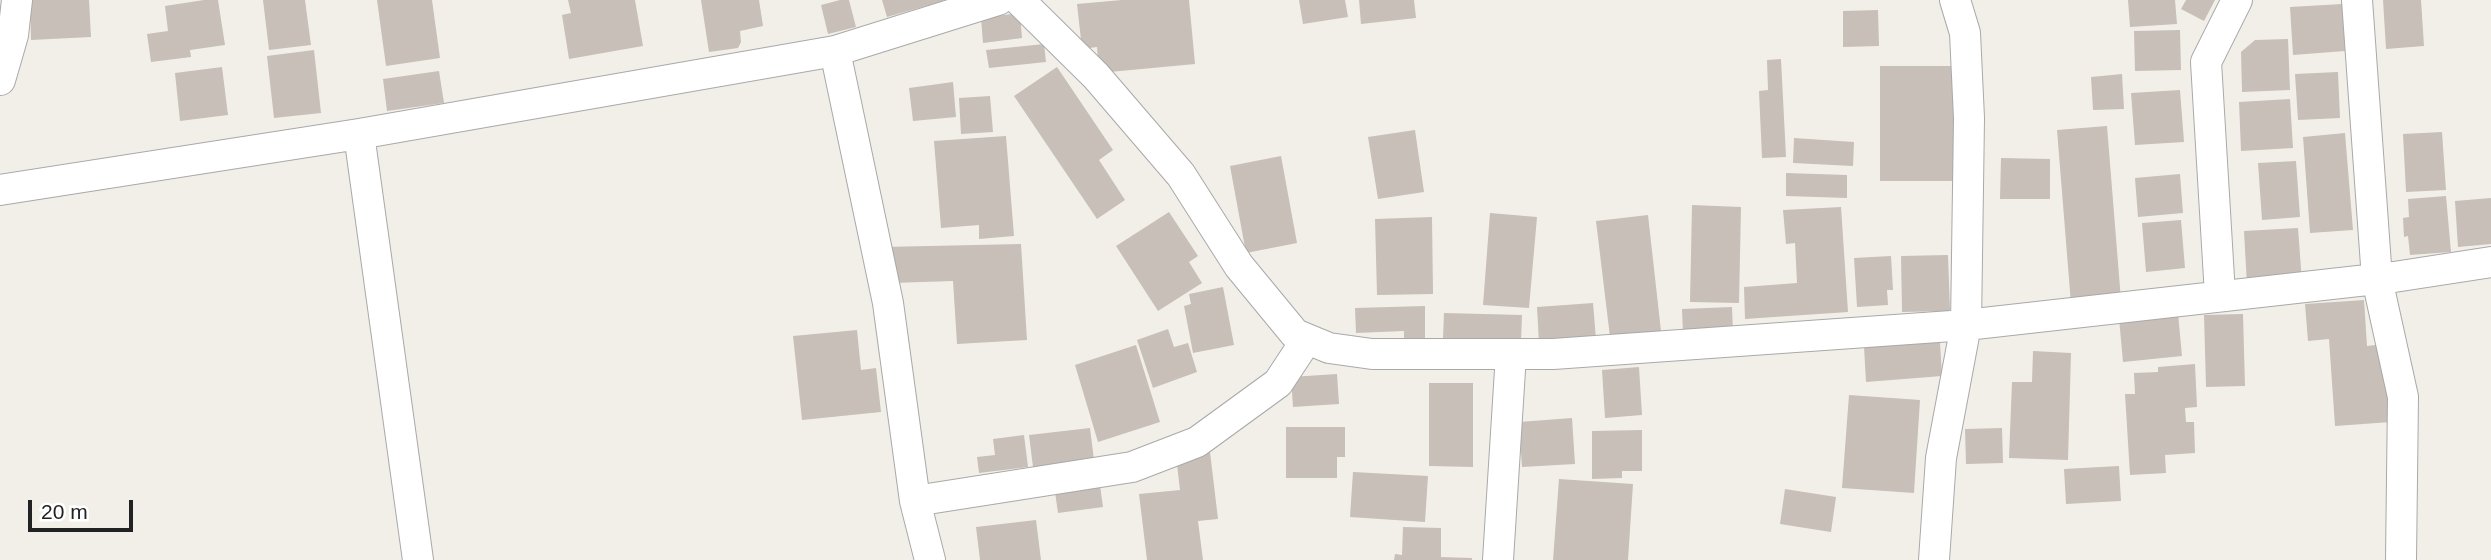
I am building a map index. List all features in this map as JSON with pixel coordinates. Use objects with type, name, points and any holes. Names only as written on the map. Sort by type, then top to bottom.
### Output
[{"type":"street","points":[[0,80],[13,34],[17,0]]},
{"type":"street","points":[[0,190],[359,134],[835,51],[998,0]]},
{"type":"street","points":[[1019,0],[1096,76],[1181,175],[1238,266],[1295,334],[1329,348],[1372,354],[1553,354],[1966,325],[2377,279],[2491,262]]},
{"type":"street","points":[[1934,560],[1941,458],[1966,325],[1969,118],[1965,33],[1955,0]]},
{"type":"street","points":[[2220,295],[2206,62],[2237,0]]},
{"type":"street","points":[[2357,0],[2377,279],[2403,397],[2401,560]]},
{"type":"street","points":[[835,51],[888,303],[915,501],[929,560]]},
{"type":"street","points":[[359,134],[418,560]]},
{"type":"street","points":[[915,501],[1132,467],[1197,442],[1278,383],[1307,339]]},
{"type":"street","points":[[1498,560],[1511,354]]},
{"type":"building","points":[[30,0],[89,0],[91,37],[31,40]]},
{"type":"building","points":[[218,0],[225,45],[190,50],[191,57],[151,62],[147,34],[168,31],[165,6]]},
{"type":"building","points":[[263,0],[305,0],[311,45],[269,50]]},
{"type":"building","points":[[377,0],[432,0],[440,58],[386,66]]},
{"type":"building","points":[[568,0],[635,0],[643,46],[569,59],[562,15],[571,13]]},
{"type":"building","points":[[701,0],[759,0],[763,26],[740,31],[741,42],[738,48],[709,52]]},
{"type":"building","points":[[849,0],[856,27],[828,34],[821,5]]},
{"type":"building","points":[[882,0],[943,0],[943,1],[887,17]]},
{"type":"building","points":[[1122,0],[1189,0],[1195,64],[1099,73],[1097,47],[1082,49],[1077,4]]},
{"type":"building","points":[[1299,0],[1345,0],[1348,17],[1303,24]]},
{"type":"building","points":[[1359,0],[1414,0],[1416,18],[1361,24]]},
{"type":"building","points":[[2128,0],[2175,0],[2177,24],[2130,27]]},
{"type":"building","points":[[2186,0],[2215,0],[2204,21],[2181,9]]},
{"type":"building","points":[[2383,0],[2421,0],[2424,46],[2386,49]]},
{"type":"building","points":[[2342,4],[2345,51],[2293,55],[2290,7]]},
{"type":"building","points":[[1878,10],[1879,46],[1843,47],[1843,11]]},
{"type":"building","points":[[1020,13],[1022,38],[983,43],[981,18]]},
{"type":"building","points":[[2180,30],[2181,70],[2135,71],[2134,31]]},
{"type":"building","points":[[2288,39],[2290,90],[2242,92],[2241,52],[2255,40]]},
{"type":"building","points":[[1044,44],[1046,62],[989,68],[986,50]]},
{"type":"building","points":[[314,50],[321,113],[274,118],[267,56]]},
{"type":"building","points":[[1781,59],[1786,157],[1762,158],[1759,91],[1768,90],[1767,60]]},
{"type":"building","points":[[1880,66],[1955,66],[1954,181],[1880,181]]},
{"type":"building","points":[[222,67],[228,115],[180,121],[175,73]]},
{"type":"building","points":[[1057,67],[1113,150],[1099,160],[1125,200],[1097,219],[1014,96]]},
{"type":"building","points":[[439,71],[444,103],[387,111],[383,79]]},
{"type":"building","points":[[2338,72],[2340,118],[2298,120],[2295,74]]},
{"type":"building","points":[[2122,74],[2124,109],[2093,110],[2091,77]]},
{"type":"building","points":[[953,82],[956,117],[913,121],[909,88]]},
{"type":"building","points":[[2180,90],[2184,142],[2135,145],[2131,93]]},
{"type":"building","points":[[990,96],[993,132],[961,134],[959,98]]},
{"type":"building","points":[[2290,99],[2293,148],[2241,151],[2239,102]]},
{"type":"building","points":[[2107,126],[2121,300],[2071,304],[2057,130]]},
{"type":"building","points":[[1415,130],[1424,192],[1378,199],[1368,137]]},
{"type":"building","points":[[2442,132],[2446,190],[2406,192],[2403,134]]},
{"type":"building","points":[[2345,133],[2353,230],[2310,233],[2303,137]]},
{"type":"building","points":[[1006,136],[1014,236],[979,239],[979,225],[941,228],[934,141]]},
{"type":"building","points":[[1794,138],[1854,142],[1853,166],[1793,163]]},
{"type":"building","points":[[1281,156],[1297,243],[1246,253],[1230,166]]},
{"type":"building","points":[[2001,158],[2050,159],[2050,199],[2000,199]]},
{"type":"building","points":[[2296,161],[2300,217],[2262,220],[2258,163]]},
{"type":"building","points":[[1786,173],[1847,175],[1847,198],[1786,196]]},
{"type":"building","points":[[2180,174],[2183,213],[2138,217],[2135,178]]},
{"type":"building","points":[[2446,196],[2451,252],[2410,255],[2408,236],[2404,237],[2403,218],[2409,217],[2408,199]]},
{"type":"building","points":[[2491,198],[2491,244],[2458,247],[2455,201]]},
{"type":"building","points":[[1692,205],[1741,207],[1739,303],[1690,302]]},
{"type":"building","points":[[1841,207],[1848,312],[1745,319],[1744,287],[1797,283],[1795,243],[1786,244],[1783,210]]},
{"type":"building","points":[[1169,212],[1198,256],[1189,262],[1202,283],[1158,311],[1116,246]]},
{"type":"building","points":[[1490,213],[1537,217],[1529,308],[1483,305]]},
{"type":"building","points":[[1648,215],[1661,331],[1610,337],[1596,221]]},
{"type":"building","points":[[1432,217],[1433,294],[1377,295],[1375,219]]},
{"type":"building","points":[[2181,220],[2185,268],[2146,272],[2142,223]]},
{"type":"building","points":[[2298,228],[2302,282],[2247,285],[2244,231]]},
{"type":"building","points":[[1021,244],[1027,340],[957,344],[953,281],[892,283],[883,247]]},
{"type":"building","points":[[1948,255],[1950,311],[1902,312],[1901,256]]},
{"type":"building","points":[[1891,256],[1893,290],[1887,290],[1888,305],[1857,307],[1854,258]]},
{"type":"building","points":[[1223,287],[1234,345],[1193,353],[1184,306],[1191,304],[1189,294]]},
{"type":"building","points":[[2364,300],[2367,346],[2385,344],[2391,422],[2335,426],[2329,339],[2308,341],[2305,304]]},
{"type":"building","points":[[1593,303],[1596,339],[1539,343],[1537,307]]},
{"type":"building","points":[[1425,306],[1425,341],[1404,341],[1404,331],[1356,333],[1355,308]]},
{"type":"building","points":[[1732,307],[1733,332],[1683,334],[1682,309]]},
{"type":"building","points":[[1444,313],[1522,315],[1521,341],[1443,338]]},
{"type":"building","points":[[2178,313],[2182,356],[2123,362],[2119,318]]},
{"type":"building","points":[[2243,314],[2245,386],[2206,387],[2204,315]]},
{"type":"building","points":[[1168,329],[1174,347],[1188,343],[1197,372],[1153,388],[1137,340]]},
{"type":"building","points":[[857,330],[861,370],[876,368],[881,412],[802,420],[793,336]]},
{"type":"building","points":[[1940,342],[1942,376],[1866,382],[1864,347]]},
{"type":"building","points":[[1136,345],[1160,422],[1098,442],[1075,365]]},
{"type":"building","points":[[2033,351],[2071,353],[2068,460],[2009,458],[2012,382],[2032,382]]},
{"type":"building","points":[[2195,364],[2197,407],[2185,408],[2186,422],[2194,422],[2195,453],[2165,455],[2166,473],[2130,475],[2125,394],[2135,394],[2134,373],[2158,372],[2158,367]]},
{"type":"building","points":[[1639,367],[1642,415],[1605,418],[1602,370]]},
{"type":"building","points":[[1337,374],[1339,404],[1293,407],[1291,377]]},
{"type":"building","points":[[1429,383],[1473,383],[1473,467],[1429,466]]},
{"type":"building","points":[[1849,395],[1920,400],[1914,493],[1842,488]]},
{"type":"building","points":[[1572,418],[1575,464],[1522,467],[1519,422]]},
{"type":"building","points":[[1286,427],[1345,427],[1345,457],[1337,457],[1337,478],[1286,478]]},
{"type":"building","points":[[1090,428],[1094,460],[1033,467],[1029,435]]},
{"type":"building","points":[[2002,428],[2003,463],[1966,464],[1965,429]]},
{"type":"building","points":[[1642,430],[1642,471],[1622,471],[1622,478],[1592,479],[1592,431]]},
{"type":"building","points":[[1024,435],[1028,467],[979,473],[977,457],[995,455],[993,439]]},
{"type":"building","points":[[1210,452],[1218,519],[1198,521],[1203,560],[1147,560],[1139,494],[1180,490],[1176,456]]},
{"type":"building","points":[[2119,466],[2121,501],[2066,504],[2064,469]]},
{"type":"building","points":[[1353,472],[1428,476],[1425,522],[1350,517]]},
{"type":"building","points":[[1099,478],[1103,507],[1058,513],[1054,485]]},
{"type":"building","points":[[1559,479],[1633,484],[1628,560],[1553,560]]},
{"type":"building","points":[[1785,489],[1836,497],[1831,532],[1780,524]]},
{"type":"building","points":[[1036,520],[1041,560],[980,560],[976,527]]},
{"type":"building","points":[[1403,527],[1441,528],[1441,557],[1472,560],[1394,560],[1395,554],[1402,555]]}]
